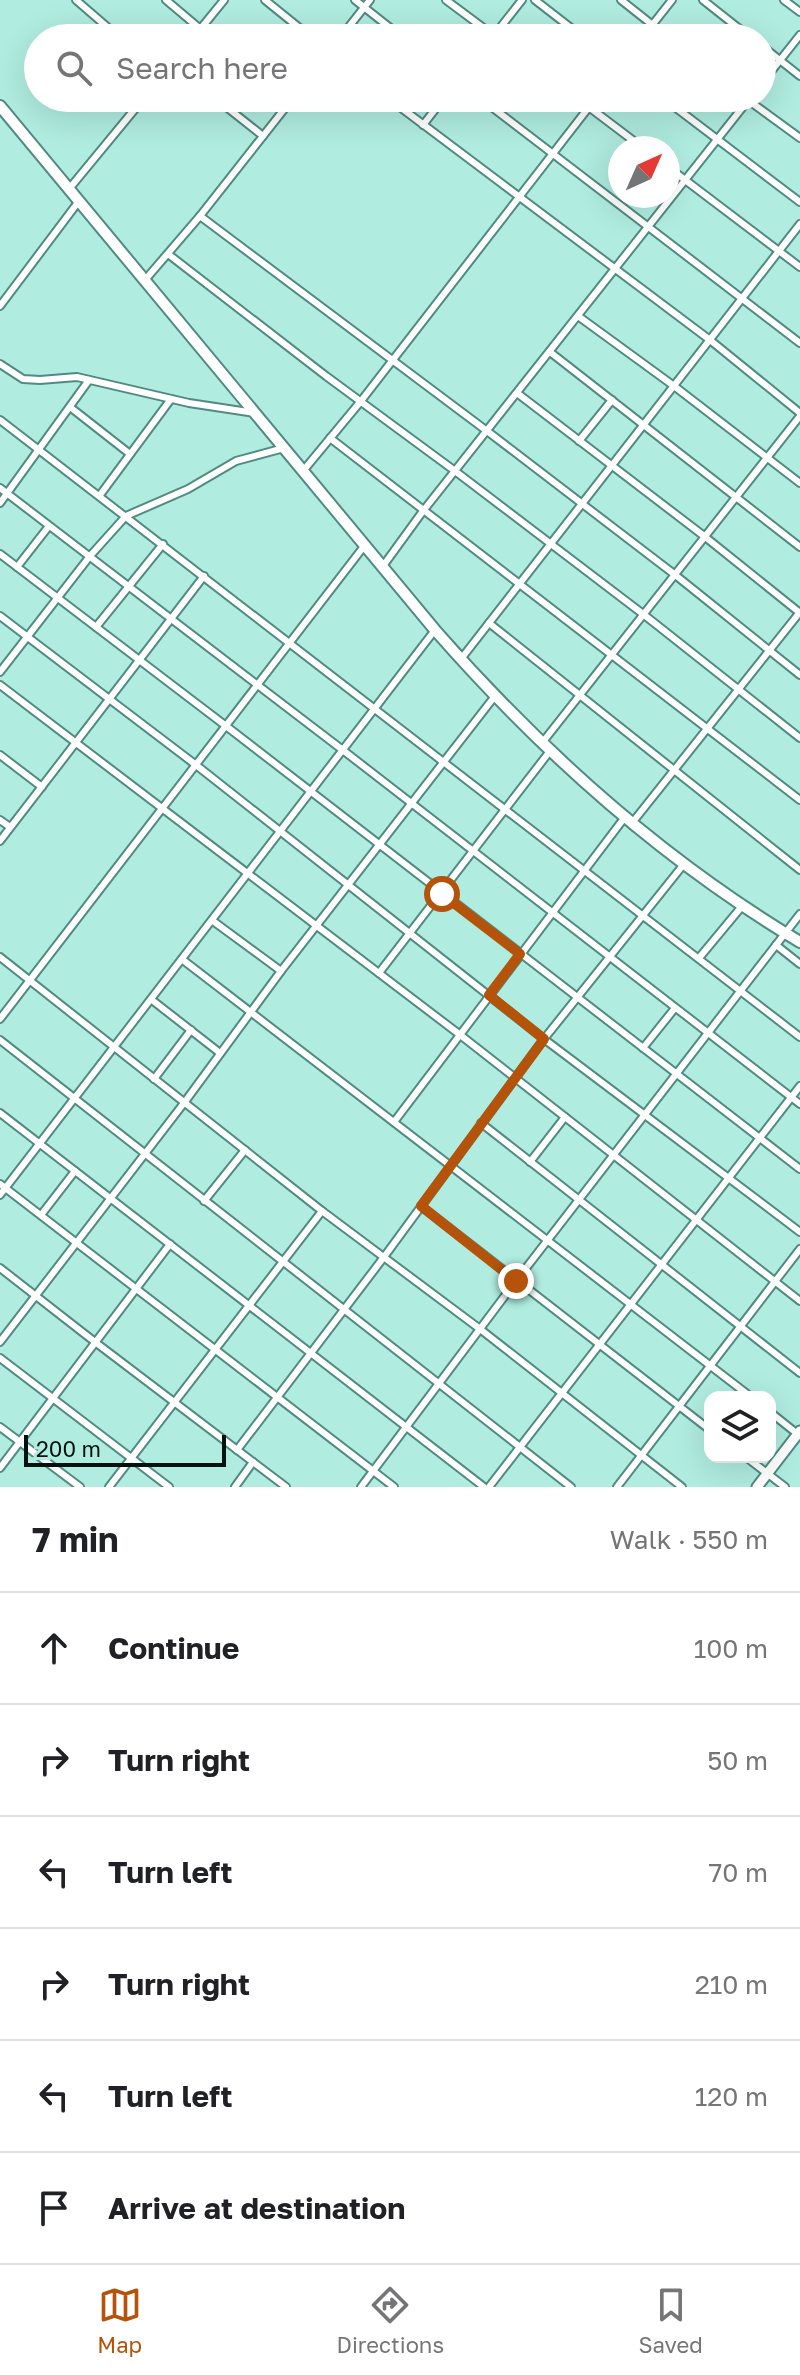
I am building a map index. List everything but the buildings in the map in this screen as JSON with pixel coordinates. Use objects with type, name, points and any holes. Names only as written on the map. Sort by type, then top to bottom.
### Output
[{"type":"main road","points":[[0,106],[435,630],[495,696],[546,747],[628,820],[684,864],[800,942]]},
{"type":"street","points":[[76,0],[104,24]]},
{"type":"street","points":[[166,0],[194,24]]},
{"type":"street","points":[[204,24],[224,0]]},
{"type":"street","points":[[265,0],[295,24]]},
{"type":"street","points":[[355,0],[386,24]]},
{"type":"street","points":[[351,24],[370,0]]},
{"type":"street","points":[[446,0],[477,24]]},
{"type":"street","points":[[504,24],[522,0]]},
{"type":"street","points":[[535,0],[566,24]]},
{"type":"street","points":[[621,0],[651,24]]},
{"type":"street","points":[[653,24],[672,0]]},
{"type":"street","points":[[703,0],[733,24]]},
{"type":"street","points":[[784,0],[800,12]]},
{"type":"street","points":[[776,65],[800,35]]},
{"type":"street","points":[[776,57],[800,76]]},
{"type":"street","points":[[69,189],[132,112]]},
{"type":"street","points":[[233,112],[263,136]]},
{"type":"street","points":[[145,280],[200,216],[281,112]]},
{"type":"street","points":[[379,973],[506,809],[580,696],[800,414],[710,340],[406,112]]},
{"type":"street","points":[[423,125],[433,112]]},
{"type":"street","points":[[498,112],[800,343]]},
{"type":"street","points":[[303,471],[585,112]]},
{"type":"street","points":[[596,112],[627,136]]},
{"type":"street","points":[[681,112],[800,202]]},
{"type":"street","points":[[383,566],[423,511],[739,112]]},
{"type":"street","points":[[766,112],[800,138]]},
{"type":"street","points":[[680,176],[800,267]]},
{"type":"street","points":[[0,306],[79,201]]},
{"type":"street","points":[[200,216],[582,503],[800,675]]},
{"type":"street","points":[[461,659],[800,224]]},
{"type":"street","points":[[168,254],[643,614],[800,738]]},
{"type":"street","points":[[578,316],[800,483]]},
{"type":"street","points":[[550,352],[800,547]]},
{"type":"street","points":[[0,364],[23,379],[77,377],[171,399],[255,413]]},
{"type":"street","points":[[0,503],[89,380]]},
{"type":"street","points":[[394,1122],[585,869],[673,771],[800,612],[517,393]]},
{"type":"street","points":[[100,495],[171,399]]},
{"type":"street","points":[[579,441],[612,400]]},
{"type":"street","points":[[70,407],[130,454]]},
{"type":"street","points":[[0,420],[800,1037]]},
{"type":"street","points":[[330,438],[800,800]]},
{"type":"street","points":[[0,672],[90,556],[126,516],[188,489],[236,461],[284,448]]},
{"type":"street","points":[[0,488],[800,1104]]},
{"type":"street","points":[[17,567],[49,526]]},
{"type":"street","points":[[96,627],[163,544]]},
{"type":"street","points":[[0,1019],[365,545]]},
{"type":"street","points":[[0,554],[800,1169]]},
{"type":"street","points":[[0,841],[204,576]]},
{"type":"street","points":[[0,616],[196,765],[544,1039],[800,1232]]},
{"type":"street","points":[[489,623],[800,870]]},
{"type":"street","points":[[0,1195],[3,1186],[40,1144],[152,1000],[435,630]]},
{"type":"street","points":[[0,685],[459,1034],[800,1301]]},
{"type":"street","points":[[0,1342],[184,1103],[250,1011],[495,696]]},
{"type":"street","points":[[0,755],[42,787]]},
{"type":"street","points":[[0,820],[10,827]]},
{"type":"street","points":[[237,1450],[544,1039],[684,864]]},
{"type":"street","points":[[699,958],[743,905]]},
{"type":"street","points":[[361,1487],[800,914]]},
{"type":"street","points":[[213,921],[281,971]]},
{"type":"street","points":[[776,945],[800,964]]},
{"type":"street","points":[[0,957],[322,1211],[480,1329],[682,1487]]},
{"type":"street","points":[[183,960],[743,1391]]},
{"type":"street","points":[[152,1000],[220,1053]]},
{"type":"street","points":[[643,1048],[675,1008]]},
{"type":"street","points":[[154,1079],[191,1030]]},
{"type":"street","points":[[0,1040],[571,1487]]},
{"type":"street","points":[[0,1113],[486,1487],[562,1394],[800,1086]]},
{"type":"street","points":[[530,1162],[565,1117]]},
{"type":"street","points":[[481,1123],[800,1373]]},
{"type":"street","points":[[204,1201],[245,1150]]},
{"type":"street","points":[[41,1215],[75,1171]]},
{"type":"street","points":[[3,1186],[394,1487]]},
{"type":"street","points":[[421,1206],[704,1425]]},
{"type":"street","points":[[109,1487],[322,1211]]},
{"type":"street","points":[[0,1468],[170,1244]]},
{"type":"street","points":[[617,1487],[800,1249]]},
{"type":"street","points":[[0,1268],[286,1487]]},
{"type":"street","points":[[0,1358],[169,1487]]},
{"type":"street","points":[[757,1487],[799,1434],[776,1417]]},
{"type":"street","points":[[0,1427],[80,1487]]},
{"type":"street","points":[[235,1487],[253,1462]]},
{"type":"street","points":[[754,1463],[785,1487]]},
{"type":"route","points":[[442,894],[520,954],[489,995],[544,1039],[421,1206],[516,1281]]}]
